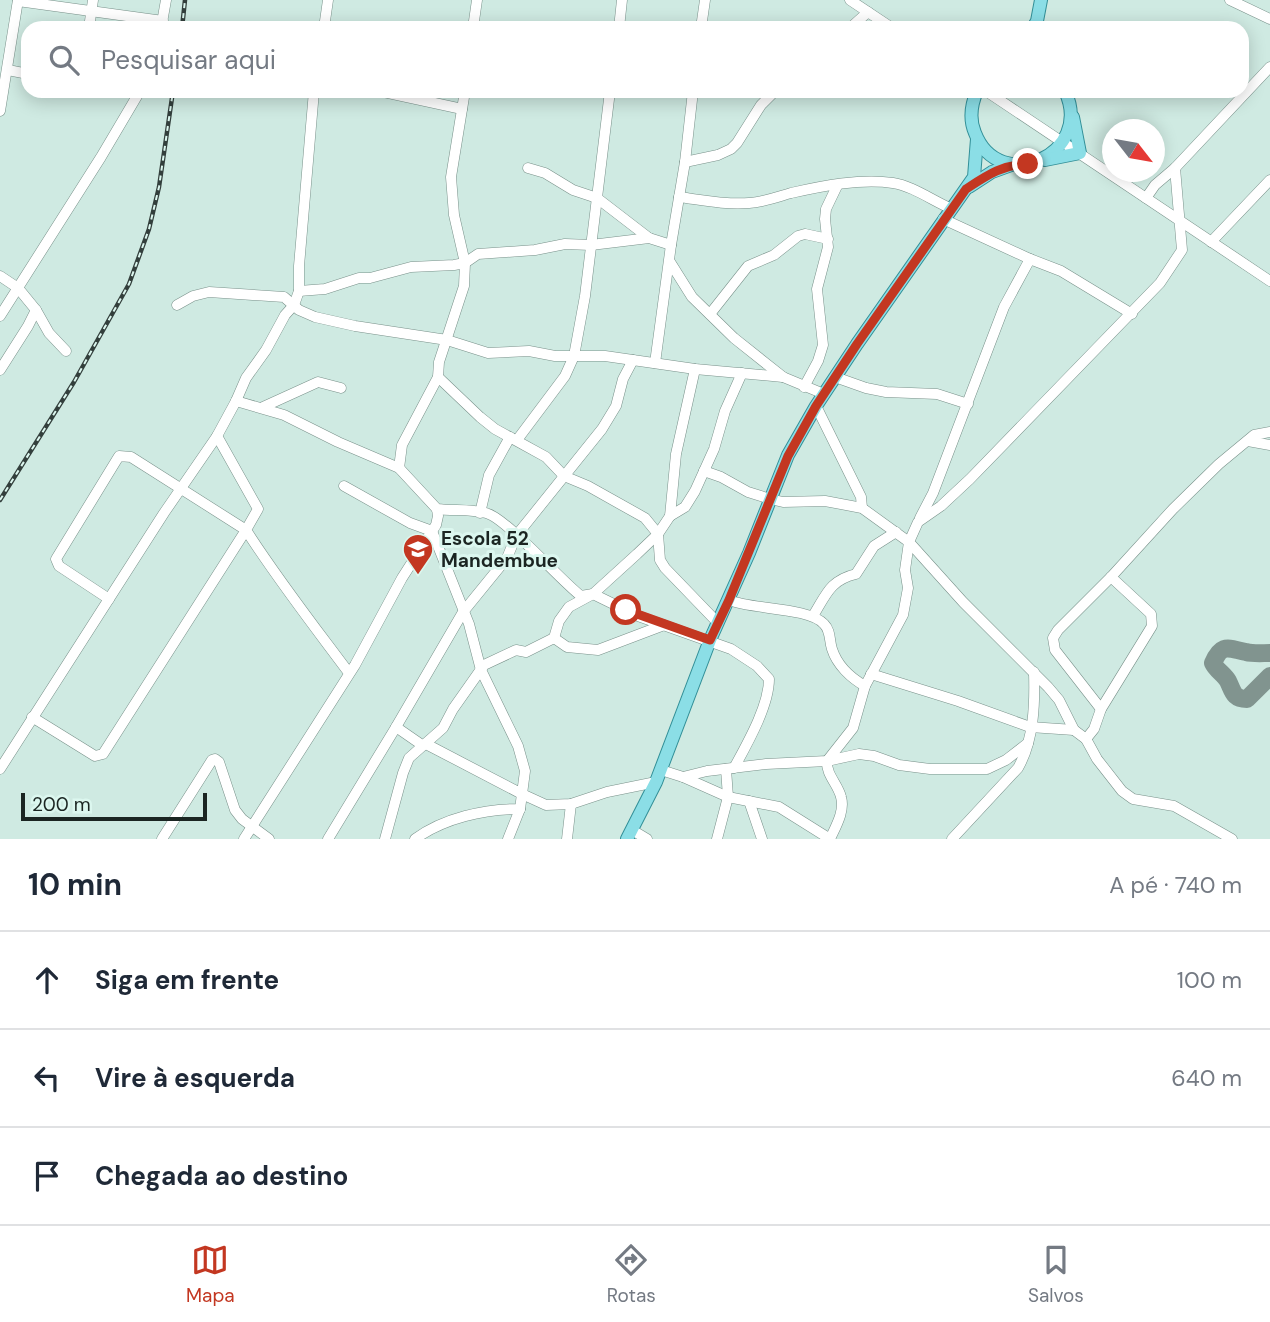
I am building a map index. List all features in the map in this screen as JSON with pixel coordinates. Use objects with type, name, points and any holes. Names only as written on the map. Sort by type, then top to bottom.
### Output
[{"type":"main road","points":[[1037,21],[1041,0]]},
{"type":"main road","points":[[968,98],[972,126],[977,139],[986,151],[999,160],[1014,164],[1028,164],[1080,153],[1067,98]]},
{"type":"main road","points":[[971,113],[975,98]]},
{"type":"main road","points":[[1041,160],[1053,153],[1063,142],[1071,118],[1070,106]]},
{"type":"main road","points":[[629,835],[659,776],[710,640],[788,456],[835,377],[974,177],[977,139]]},
{"type":"main road","points":[[966,189],[992,172],[1014,164]]},
{"type":"street","points":[[0,111],[18,0],[92,5],[151,21]]},
{"type":"street","points":[[162,21],[166,0]]},
{"type":"street","points":[[325,21],[328,0]]},
{"type":"street","points":[[474,21],[477,0]]},
{"type":"street","points":[[620,21],[622,0]]},
{"type":"street","points":[[702,21],[705,0]]},
{"type":"street","points":[[850,0],[881,21]]},
{"type":"street","points":[[1230,0],[1270,19]]},
{"type":"street","points":[[857,21],[867,12]]},
{"type":"street","points":[[1249,89],[1270,67]]},
{"type":"street","points":[[8,70],[21,73]]},
{"type":"street","points":[[0,316],[102,157],[135,98]]},
{"type":"street","points":[[0,769],[217,436],[246,378],[294,305],[299,291],[313,98]]},
{"type":"street","points":[[411,98],[462,109]]},
{"type":"street","points":[[399,468],[402,445],[438,377],[439,362],[461,300],[465,263],[452,192],[452,177],[464,98]]},
{"type":"street","points":[[480,513],[489,475],[565,376],[574,356],[609,98]]},
{"type":"street","points":[[655,363],[685,162],[691,98]]},
{"type":"street","points":[[685,162],[718,155],[731,149],[768,98]]},
{"type":"street","points":[[997,98],[1270,281]]},
{"type":"street","points":[[1146,198],[1155,185],[1175,168],[1241,98]]},
{"type":"street","points":[[528,168],[545,173],[573,190],[597,198],[649,238],[671,245]]},
{"type":"street","points":[[918,522],[941,506],[970,479],[1160,283],[1182,250],[1175,168]]},
{"type":"street","points":[[1211,242],[1270,180]]},
{"type":"street","points":[[679,197],[749,203],[814,188],[891,183],[902,185],[952,209]]},
{"type":"street","points":[[804,387],[823,345],[817,289],[827,258],[826,209],[837,186]]},
{"type":"street","points":[[943,219],[1061,271],[1132,314]]},
{"type":"street","points":[[710,314],[748,267],[774,255],[798,236],[805,234],[828,239]]},
{"type":"street","points":[[299,291],[325,289],[359,278],[370,278],[411,267],[465,263],[478,254],[649,238]]},
{"type":"street","points":[[683,777],[728,797],[779,807],[830,839],[839,818],[842,798],[827,767],[827,761],[853,728],[864,686],[904,615],[908,588],[905,570],[909,542],[933,494],[1004,307],[1030,259]]},
{"type":"street","points":[[670,262],[692,297],[734,338],[783,377],[824,394]]},
{"type":"street","points":[[0,276],[18,288],[36,310],[49,333],[66,351]]},
{"type":"street","points":[[177,304],[209,292],[284,297],[299,310],[315,317],[447,340],[488,353],[529,351],[555,356],[605,356],[695,369],[783,377]]},
{"type":"street","points":[[0,370],[36,310]]},
{"type":"street","points":[[328,839],[463,612],[507,558],[516,536],[602,429],[616,406],[623,379],[633,360]]},
{"type":"street","points":[[670,516],[676,454],[695,369]]},
{"type":"street","points":[[386,839],[402,773],[409,758],[443,728],[484,665],[516,650],[526,652],[554,638],[559,621],[569,607],[593,594],[658,534],[670,516],[685,507],[714,449],[731,394],[742,373]]},
{"type":"street","points":[[438,377],[480,417],[546,457],[564,476],[588,486],[645,518],[658,534],[660,560],[664,568],[718,623]]},
{"type":"street","points":[[835,377],[866,388],[886,392],[937,394],[968,404]]},
{"type":"street","points":[[263,407],[318,382],[341,388]]},
{"type":"street","points":[[236,401],[263,407],[399,468],[437,509],[438,516],[432,531],[402,578],[349,673],[244,839]]},
{"type":"street","points":[[816,406],[861,497],[862,508]]},
{"type":"street","points":[[1101,709],[1055,650],[1053,638],[1173,509],[1254,435],[1270,432]]},
{"type":"street","points":[[32,717],[95,756],[103,754],[258,509],[217,436]]},
{"type":"street","points":[[1248,440],[1270,445]]},
{"type":"street","points":[[109,599],[59,566],[55,559],[119,456],[131,457],[246,530],[279,581],[295,598],[349,673]]},
{"type":"street","points":[[704,471],[748,492],[770,499],[783,502],[825,501],[862,508],[909,542],[963,602],[1034,672],[1059,700],[1074,730],[1086,739],[1115,783],[1133,799],[1174,806],[1232,839]]},
{"type":"street","points":[[344,486],[410,523],[432,531],[469,624],[481,670],[518,746],[525,771],[520,809],[509,839]]},
{"type":"street","points":[[437,509],[488,513],[581,596],[593,594],[638,616],[710,640],[747,658],[769,679],[769,689],[757,724],[730,768],[728,797],[717,839]]},
{"type":"street","points":[[813,616],[832,584],[856,574],[874,546],[896,532]]},
{"type":"street","points":[[1086,739],[1094,729],[1101,709],[1152,626],[1152,614],[1111,577]]},
{"type":"street","points":[[729,600],[743,606],[813,616],[824,623],[829,631],[832,650],[846,672],[864,686]]},
{"type":"street","points":[[554,638],[567,647],[598,650],[664,625]]},
{"type":"street","points":[[952,839],[1017,768],[1028,743],[1035,691],[1034,672]]},
{"type":"street","points":[[871,674],[1030,727],[1074,730]]},
{"type":"street","points":[[396,727],[424,745],[547,805],[571,804],[659,776],[683,777],[730,768],[827,761],[859,754],[899,765],[930,769],[987,769],[1006,760],[1028,743]]},
{"type":"street","points":[[162,839],[213,760],[219,762],[235,810],[269,839]]},
{"type":"street","points":[[749,801],[762,839]]},
{"type":"street","points":[[567,839],[571,804]]},
{"type":"street","points":[[415,839],[435,825],[498,809],[520,809]]},
{"type":"street","points":[[629,835],[647,839]]},
{"type":"taxiway","points":[[1270,653],[1226,648],[1216,656],[1213,663],[1234,694],[1242,699],[1247,699],[1270,676]]},
{"type":"railway","points":[[183,21],[185,0]]},
{"type":"railway","points":[[0,500],[74,382],[129,284],[149,229],[159,187],[172,98]]},
{"type":"place","name":"Escola 52 Mandembue","points":[[418,576]]},
{"type":"route","points":[[626,610],[710,640],[788,456],[816,406],[857,344],[966,189],[992,172],[1014,164],[1028,164]]}]
